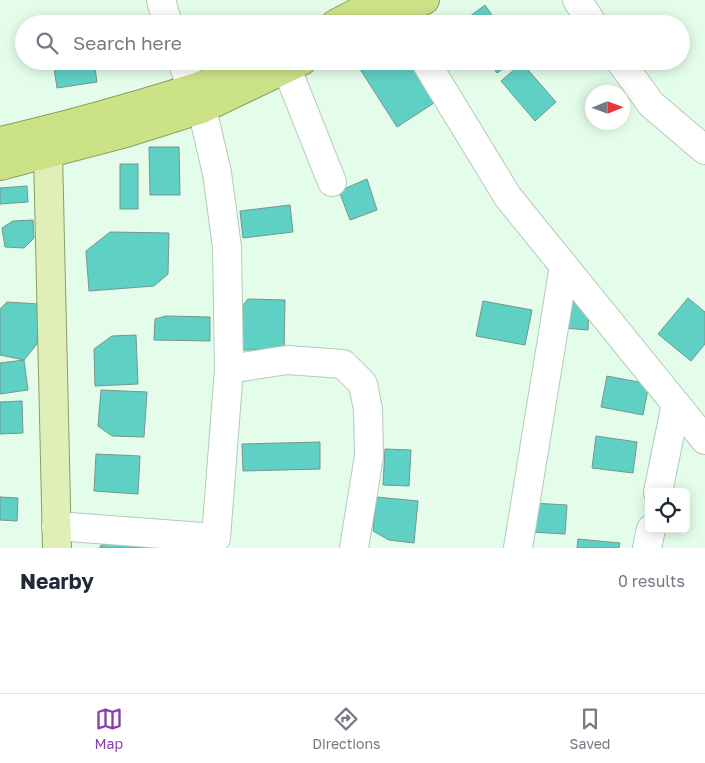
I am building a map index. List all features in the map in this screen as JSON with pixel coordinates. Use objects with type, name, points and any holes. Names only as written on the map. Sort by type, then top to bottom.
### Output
[{"type":"highway","points":[[381,12],[425,0]]},
{"type":"highway","points":[[0,141],[197,99],[243,70]]},
{"type":"highway","points":[[0,166],[126,133],[197,99],[281,70]]},
{"type":"main road","points":[[48,153],[56,537]]},
{"type":"street","points":[[160,0],[165,15]]},
{"type":"street","points":[[577,0],[588,15]]},
{"type":"street","points":[[56,537],[216,538],[229,369],[227,247],[217,173],[197,99],[186,70]]},
{"type":"street","points":[[297,70],[332,182]]},
{"type":"street","points":[[430,70],[508,197],[564,266],[694,417],[660,488]]},
{"type":"street","points":[[626,70],[650,104],[705,150]]},
{"type":"street","points":[[518,548],[564,266]]},
{"type":"street","points":[[229,369],[287,360],[343,364],[363,384],[368,409],[369,456],[354,548]]},
{"type":"street","points":[[647,548],[650,533]]},
{"type":"building","points":[[485,5],[492,15],[472,15]]},
{"type":"building","points":[[54,70],[95,70],[97,82],[57,88]]},
{"type":"building","points":[[361,70],[417,70],[437,101],[397,127]]},
{"type":"building","points":[[514,70],[528,70],[556,102],[535,121],[501,81]]},
{"type":"building","points":[[149,147],[179,147],[180,195],[150,195]]},
{"type":"building","points":[[120,164],[138,164],[138,209],[120,209]]},
{"type":"building","points":[[367,179],[377,210],[350,220],[339,191]]},
{"type":"building","points":[[27,186],[28,202],[0,204],[0,188]]},
{"type":"building","points":[[290,205],[293,232],[243,238],[240,211]]},
{"type":"building","points":[[33,220],[34,238],[24,248],[5,247],[2,228],[13,221]]},
{"type":"building","points":[[110,232],[169,233],[168,274],[154,286],[89,291],[86,251]]},
{"type":"building","points":[[688,298],[705,312],[705,344],[691,361],[658,334]]},
{"type":"building","points":[[248,299],[285,300],[284,350],[237,350],[237,312]]},
{"type":"building","points":[[483,301],[532,310],[525,345],[476,336]]},
{"type":"building","points":[[565,301],[589,303],[588,330],[564,328]]},
{"type":"building","points":[[7,302],[39,304],[37,344],[24,360],[0,355],[0,309]]},
{"type":"building","points":[[166,316],[210,317],[210,341],[154,340],[155,319]]},
{"type":"building","points":[[136,335],[138,384],[95,386],[94,349],[112,336]]},
{"type":"building","points":[[24,360],[28,390],[0,394],[0,363]]},
{"type":"building","points":[[607,376],[649,384],[643,415],[601,407]]},
{"type":"building","points":[[101,390],[147,392],[144,437],[112,436],[98,426]]},
{"type":"building","points":[[22,401],[23,433],[0,434],[0,402]]},
{"type":"building","points":[[596,436],[637,442],[633,473],[592,468]]},
{"type":"building","points":[[320,442],[320,469],[243,471],[242,444]]},
{"type":"building","points":[[385,449],[411,450],[409,486],[383,485]]},
{"type":"building","points":[[96,454],[140,456],[138,494],[94,491]]},
{"type":"building","points":[[0,497],[18,498],[17,521],[0,520]]},
{"type":"building","points":[[376,497],[418,501],[414,543],[389,540],[373,531]]},
{"type":"building","points":[[533,503],[567,505],[565,534],[531,532]]},
{"type":"building","points":[[120,536],[151,539],[150,548],[100,548],[100,546]]},
{"type":"building","points":[[578,539],[620,543],[619,548],[577,548]]}]
